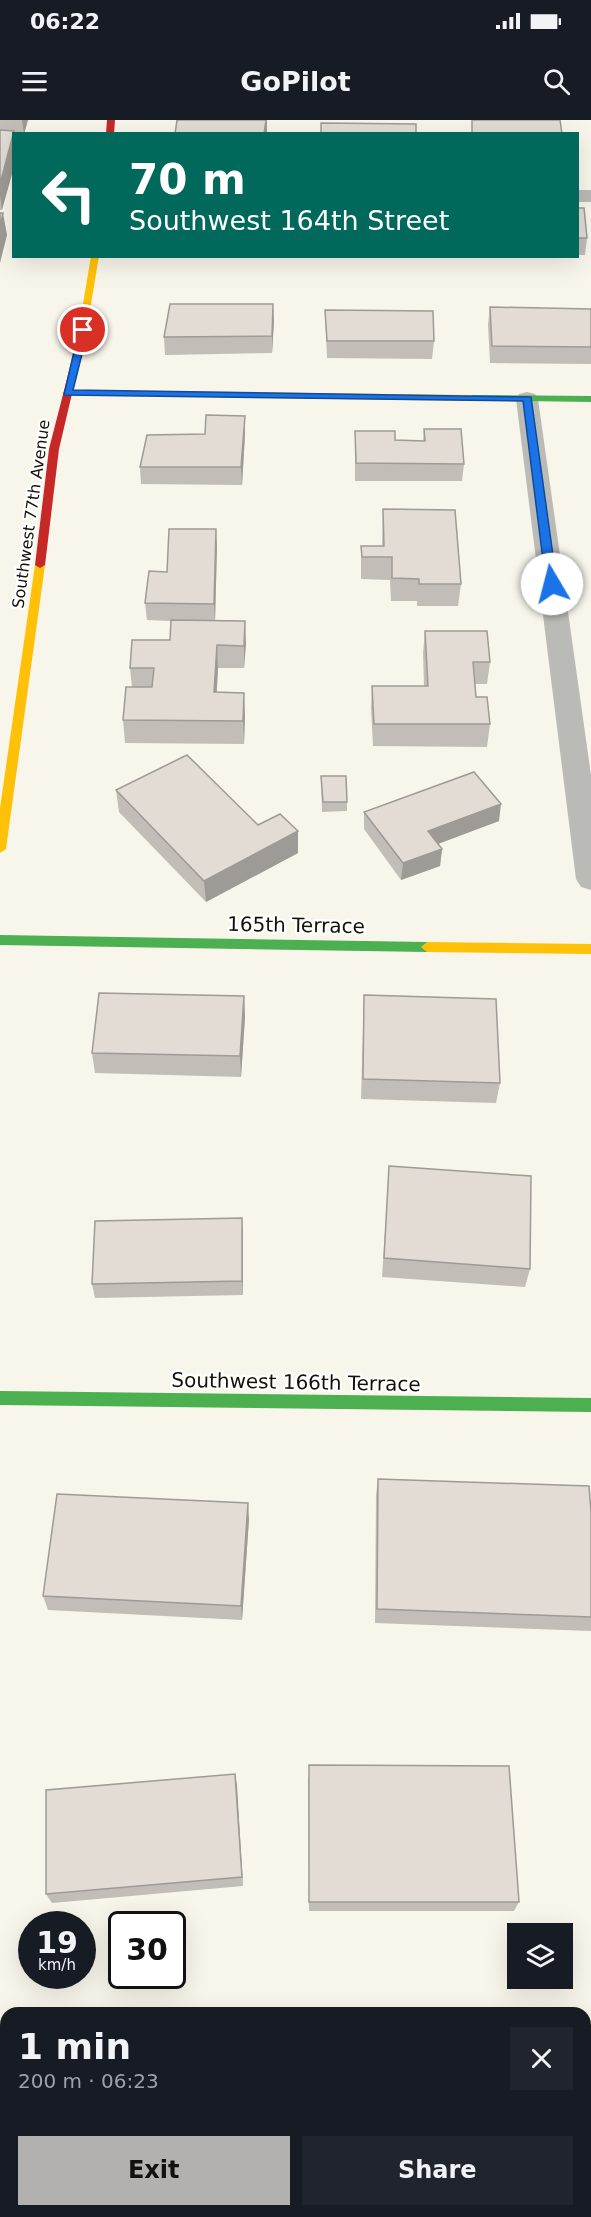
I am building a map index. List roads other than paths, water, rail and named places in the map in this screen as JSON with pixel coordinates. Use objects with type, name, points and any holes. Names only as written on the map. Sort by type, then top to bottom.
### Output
[{"type":"street","name":"Southwest 77th Avenue","points":[[0,849],[43,546],[54,449],[88,307],[94,258]]},
{"type":"street","points":[[67,393],[591,399]]},
{"type":"street","points":[[528,399],[591,879]]},
{"type":"street","name":"165th Terrace","points":[[0,940],[591,949]]},
{"type":"street","name":"Southwest 166th Terrace","points":[[0,1398],[591,1405]]}]
